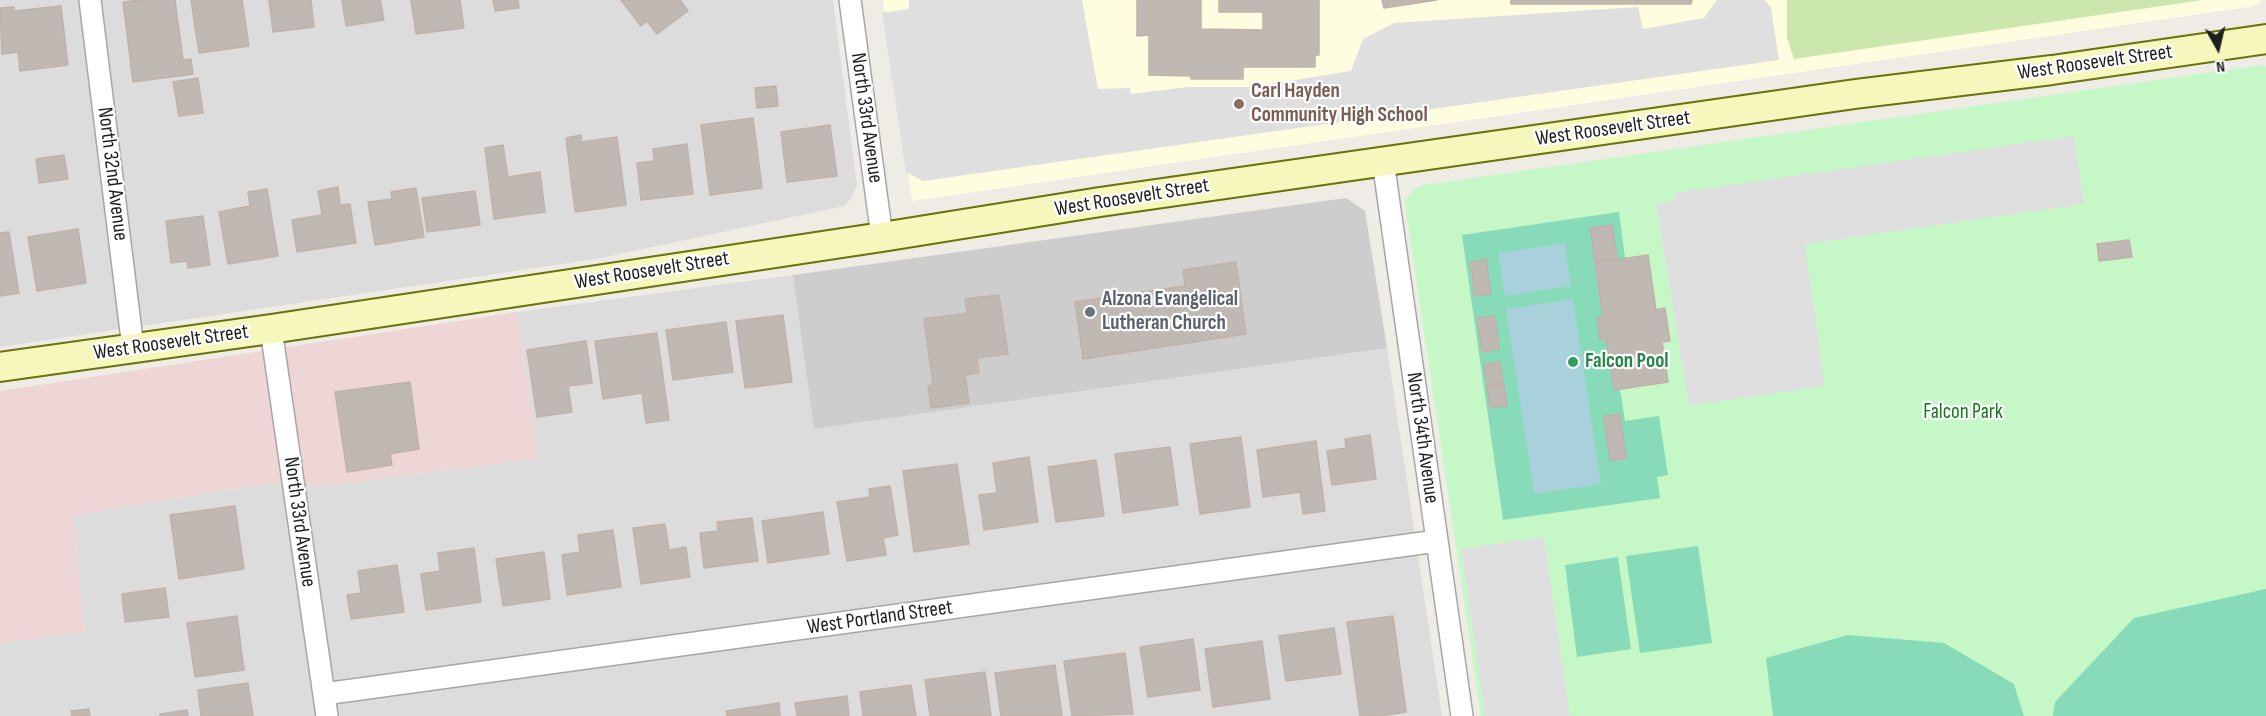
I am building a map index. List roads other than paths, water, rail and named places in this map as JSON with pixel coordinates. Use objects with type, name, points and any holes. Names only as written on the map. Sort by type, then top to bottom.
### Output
[{"type":"street","name":"North 32nd Avenue","points":[[90,0],[134,348]]},
{"type":"street","name":"North 33rd Avenue","points":[[850,0],[882,237]]},
{"type":"street","name":"West Roosevelt Street","points":[[0,367],[271,329],[1383,161],[2266,39]]},
{"type":"street","name":"North 34th Avenue","points":[[1383,161],[1462,716]]},
{"type":"street","name":"North 33rd Avenue","points":[[271,329],[327,716]]},
{"type":"street","name":"West Portland Street","points":[[324,694],[1437,541]]},
{"type":"water","points":[[1565,243],[1571,286],[1505,296],[1498,253]]},
{"type":"water","points":[[1573,299],[1601,484],[1534,494],[1506,309]]},
{"type":"place","name":"Carl Hayden Community High School","points":[[1239,104]]},
{"type":"place","name":"Alzona Evangelical Lutheran Church","points":[[1090,312]]},
{"type":"place","name":"Falcon Pool","points":[[1573,362]]},
{"type":"park label","name":"Falcon Park","points":[[1963,413]]}]
